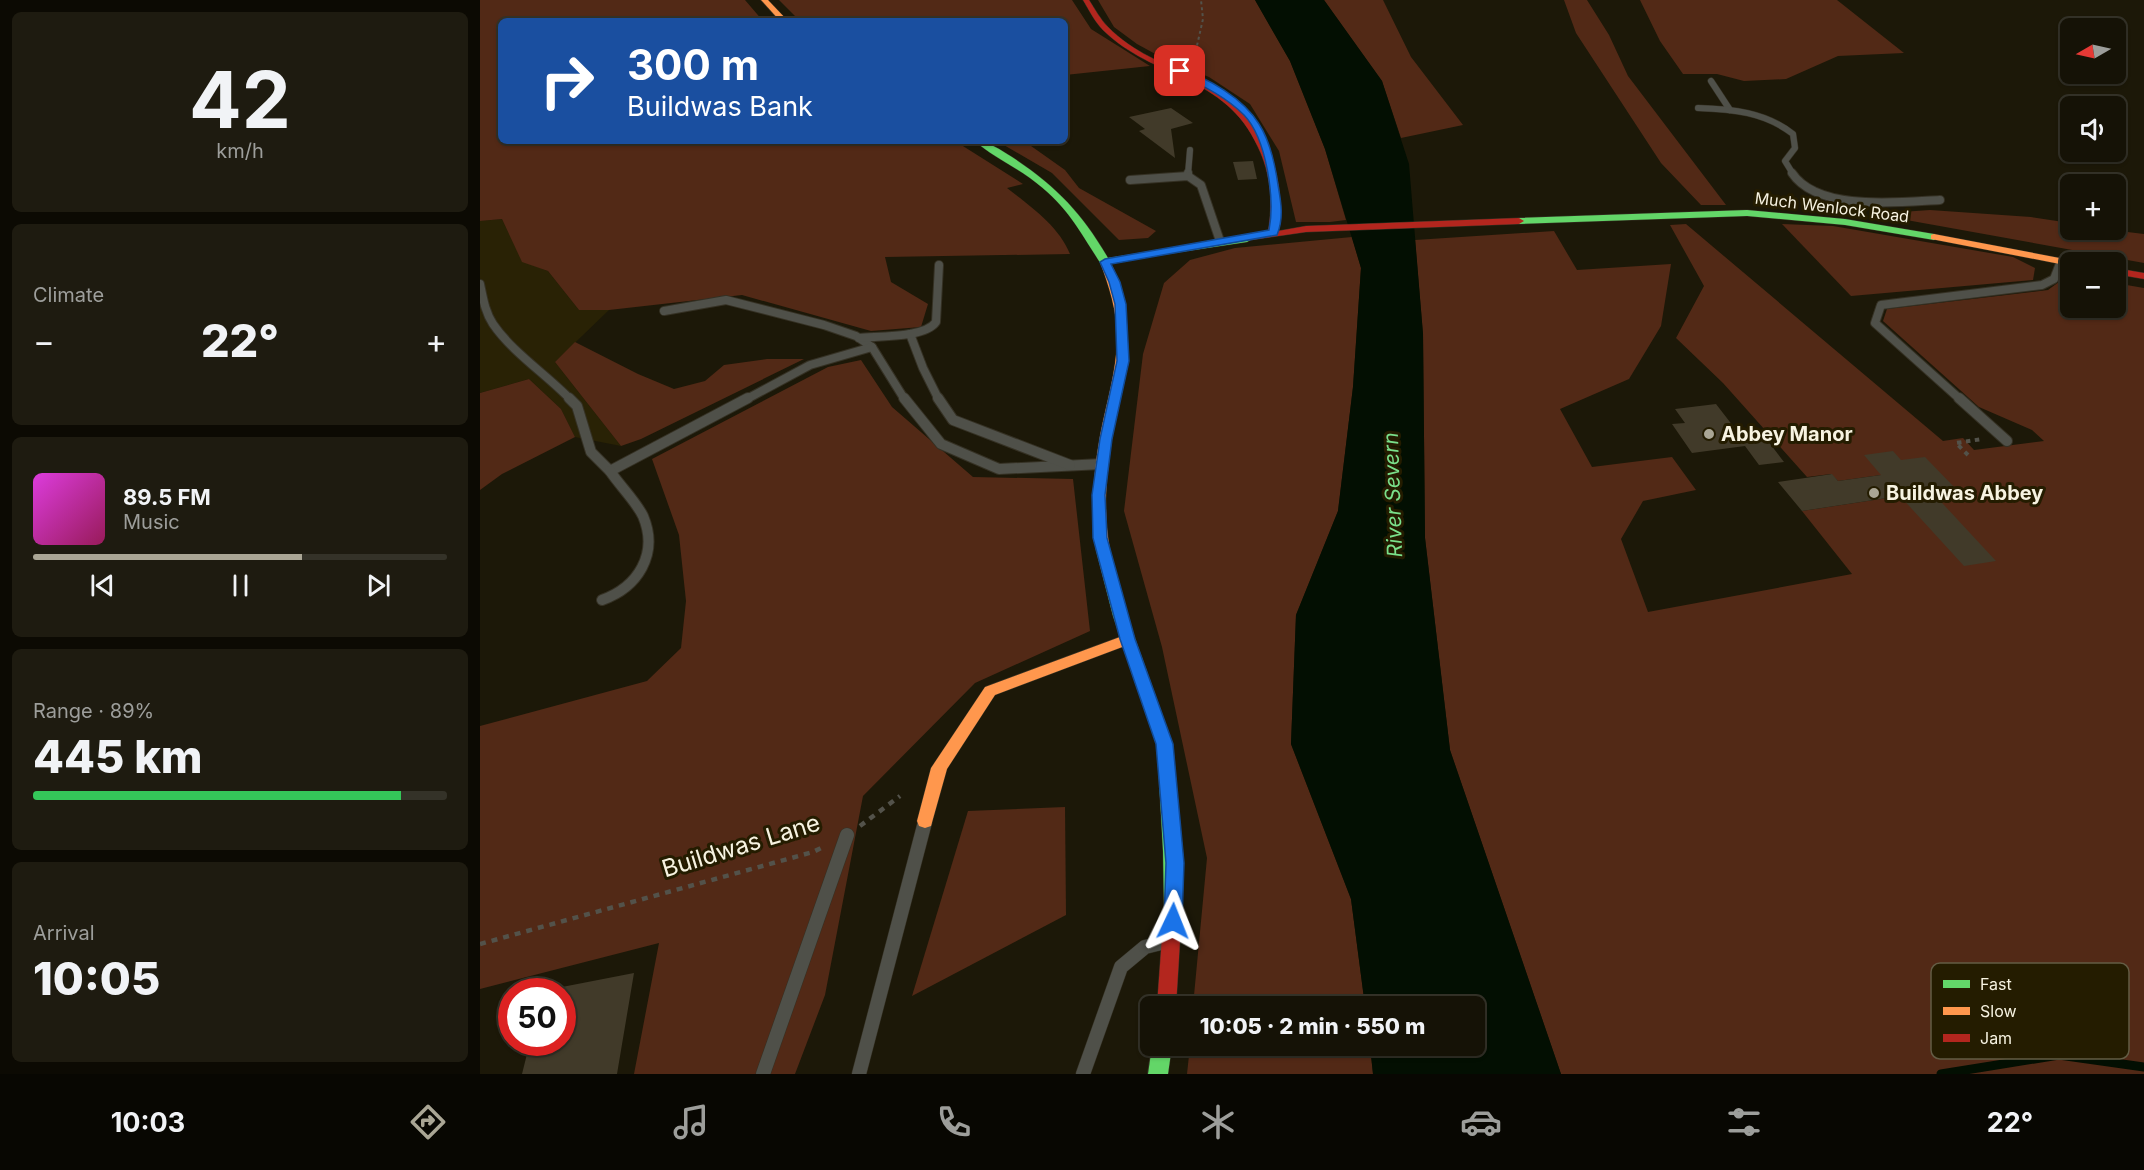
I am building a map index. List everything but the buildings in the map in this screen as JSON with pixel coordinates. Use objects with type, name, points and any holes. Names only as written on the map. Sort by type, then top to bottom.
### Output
[{"type":"main road","points":[[764,0],[781,18]]},
{"type":"main road","points":[[1086,0],[1099,21],[1109,31],[1139,51],[1218,91],[1241,108],[1256,125],[1269,160],[1275,185],[1277,212],[1273,233]]},
{"type":"main road","points":[[984,144],[1045,185],[1078,218],[1105,262],[1120,304],[1123,351],[1120,380],[1099,495],[1100,538],[1128,639],[1164,744],[1175,863],[1167,996]]},
{"type":"main road","name":"Much Wenlock Road","points":[[1105,262],[1220,241],[1306,229],[1722,213],[1780,215],[1845,222],[2060,261]]},
{"type":"main road","points":[[2126,273],[2144,276]]},
{"type":"main road","points":[[925,821],[939,768],[990,691],[1128,639]]},
{"type":"main road","points":[[1158,1074],[1161,1056]]},
{"type":"lane","points":[[1711,81],[1730,110]]},
{"type":"lane","points":[[1698,108],[1730,110],[1782,124],[1793,134],[1795,148],[1785,161],[1790,174],[1803,186],[1839,200],[1858,202],[1940,200]]},
{"type":"lane","points":[[1188,176],[1190,150]]},
{"type":"lane","points":[[1130,180],[1188,176],[1201,185],[1220,241]]},
{"type":"lane","points":[[860,338],[910,334],[932,328],[936,322],[939,265]]},
{"type":"lane","points":[[2007,441],[1875,323],[1881,305],[2042,285],[2054,279],[2060,270]]},
{"type":"lane","points":[[480,284],[484,306],[494,324],[512,345],[549,377],[577,406],[591,452],[610,471],[642,516],[648,550],[641,571],[629,588],[617,596],[602,600]]},
{"type":"lane","points":[[664,311],[726,300],[777,311],[860,338],[872,347],[898,391],[941,444],[999,469],[1103,464]]},
{"type":"lane","points":[[910,334],[920,363],[953,420],[1030,447],[1073,466]]},
{"type":"lane","points":[[610,471],[810,365],[872,347]]},
{"type":"lane","points":[[859,1074],[925,821]]},
{"type":"lane","points":[[764,1074],[847,835]]},
{"type":"lane","points":[[1083,1074],[1121,967],[1145,947],[1172,940]]},
{"type":"path","points":[[1163,64],[1196,50],[1204,11],[1201,0]]},
{"type":"path","points":[[1968,455],[1956,443],[1974,441]]},
{"type":"path","name":"Buildwas Lane","points":[[480,944],[813,852],[847,835],[903,795]]},
{"type":"shaded area","points":[[480,0],[745,0],[760,18],[498,18],[498,144],[960,144],[1023,184],[1007,188],[1051,225],[1070,254],[885,257],[891,282],[928,304],[921,327],[871,331],[742,295],[609,310],[579,310],[548,271],[522,262],[502,219],[480,221]]},
{"type":"shaded area","points":[[779,0],[1072,0],[1091,29],[1150,66],[1068,75],[1068,18],[797,18]]},
{"type":"shaded area","points":[[1098,0],[1255,0],[1290,61],[1325,149],[1346,220],[1296,222],[1279,151],[1250,104],[1209,77],[1170,62],[1137,44],[1114,27]]},
{"type":"shaded area","points":[[1324,0],[1383,0],[1411,57],[1463,125],[1401,138],[1382,81]]},
{"type":"shaded area","points":[[1564,0],[1587,0],[1609,35],[1628,76],[1726,205],[1701,205],[1661,163],[1576,33]]},
{"type":"shaded area","points":[[1640,0],[1837,0],[1904,53],[1838,56],[1786,79],[1744,81],[1717,74],[1683,74],[1660,41]]},
{"type":"shaded area","points":[[1002,144],[1028,144],[1065,170],[1079,188],[1156,231],[1148,238],[1119,240],[1052,173]]},
{"type":"shaded area","points":[[1930,210],[2031,217],[2060,221],[2060,240],[2126,240],[2126,232],[2144,234],[2144,263],[2126,260],[2126,252],[2083,252],[1873,214]]},
{"type":"shaded area","points":[[502,219],[522,261],[548,271],[579,310],[609,310],[555,362],[621,446],[575,437],[561,409],[529,379],[480,393],[480,221]]},
{"type":"shaded area","points":[[1686,224],[1943,441],[1963,438],[1974,450],[2044,441],[2032,430],[1979,407],[1883,321],[1887,309],[2048,290],[2060,281],[2060,318],[2126,318],[2126,285],[2144,288],[2144,1074],[1561,1074],[1450,750],[1425,538],[1423,334],[1415,240],[1554,231],[1577,270],[1671,264],[1661,326],[1629,379],[1560,409],[1592,467],[1672,457],[1696,490],[1643,501],[1621,539],[1648,612],[1852,574],[1802,511],[1900,496],[1881,475],[1838,481],[1831,474],[1807,477],[1723,383],[1676,338],[1704,286],[1670,225]]},
{"type":"shaded area","points":[[1782,224],[1833,226],[2013,257],[2035,268],[2033,280],[1851,296]]},
{"type":"shaded area","points":[[1352,237],[1361,268],[1353,387],[1338,511],[1296,615],[1291,744],[1351,899],[1364,996],[1194,996],[1207,858],[1162,647],[1124,511],[1143,354],[1164,283],[1190,260],[1235,248]]},
{"type":"shaded area","points":[[575,342],[638,374],[674,389],[705,381],[724,365],[767,359],[804,359],[641,439],[621,446],[555,362]]},
{"type":"shaded area","points":[[861,360],[892,407],[973,477],[1073,479],[1090,631],[975,683],[863,796],[825,995],[795,1074],[634,1074],[659,943],[523,978],[498,978],[498,984],[480,989],[480,726],[647,681],[681,648],[686,601],[679,535],[652,459],[828,367]]},
{"type":"shaded area","points":[[529,379],[561,409],[575,437],[502,474],[480,490],[480,393]]},
{"type":"shaded area","points":[[1065,807],[1066,915],[912,996],[968,811]]},
{"type":"shaded area","points":[[1189,1056],[1371,1056],[1373,1074],[1187,1074]]},
{"type":"water","name":"River Severn","points":[[1255,0],[1324,0],[1382,81],[1409,164],[1423,334],[1425,538],[1450,750],[1561,1074],[1373,1074],[1371,1056],[1485,1056],[1485,996],[1364,996],[1351,899],[1291,744],[1296,615],[1338,511],[1353,387],[1361,268],[1325,149],[1290,61]]},
{"type":"waterway","points":[[1941,1074],[2034,1059]]},
{"type":"waterway","points":[[2087,1059],[2144,1067]]},
{"type":"traffic: fast","points":[[984,144],[1019,166],[1057,195],[1082,223],[1105,262],[1247,239]]},
{"type":"traffic: fast","points":[[1519,221],[1747,213],[1845,222],[1934,237]]},
{"type":"traffic: fast","points":[[1103,550],[1120,616],[1165,745],[1172,851],[1173,909]]},
{"type":"traffic: fast","points":[[1158,1074],[1161,1056]]},
{"type":"traffic: slow","points":[[764,0],[781,18]]},
{"type":"traffic: slow","points":[[1934,237],[2060,261]]},
{"type":"traffic: slow","points":[[1103,550],[1099,507],[1100,479],[1106,436],[1121,366],[1123,338],[1118,300],[1105,262]]},
{"type":"traffic: slow","points":[[925,821],[939,768],[990,691],[1128,639]]},
{"type":"traffic: jam","points":[[1086,0],[1104,27],[1129,47],[1219,93],[1238,108],[1254,129],[1267,156],[1276,204],[1273,233]]},
{"type":"traffic: jam","points":[[1247,239],[1306,229],[1519,221]]},
{"type":"traffic: jam","points":[[2126,273],[2144,276]]},
{"type":"traffic: jam","points":[[1167,996],[1173,909]]},
{"type":"place","name":"Abbey Manor","points":[[1709,434]]},
{"type":"place","name":"Buildwas Abbey","points":[[1874,493]]},
{"type":"route","points":[[1173,921],[1175,863],[1164,744],[1128,639],[1100,538],[1099,495],[1106,439],[1123,361],[1120,304],[1105,262],[1273,233],[1277,212],[1275,185],[1269,160],[1256,125],[1235,103],[1218,91],[1180,71]]}]
